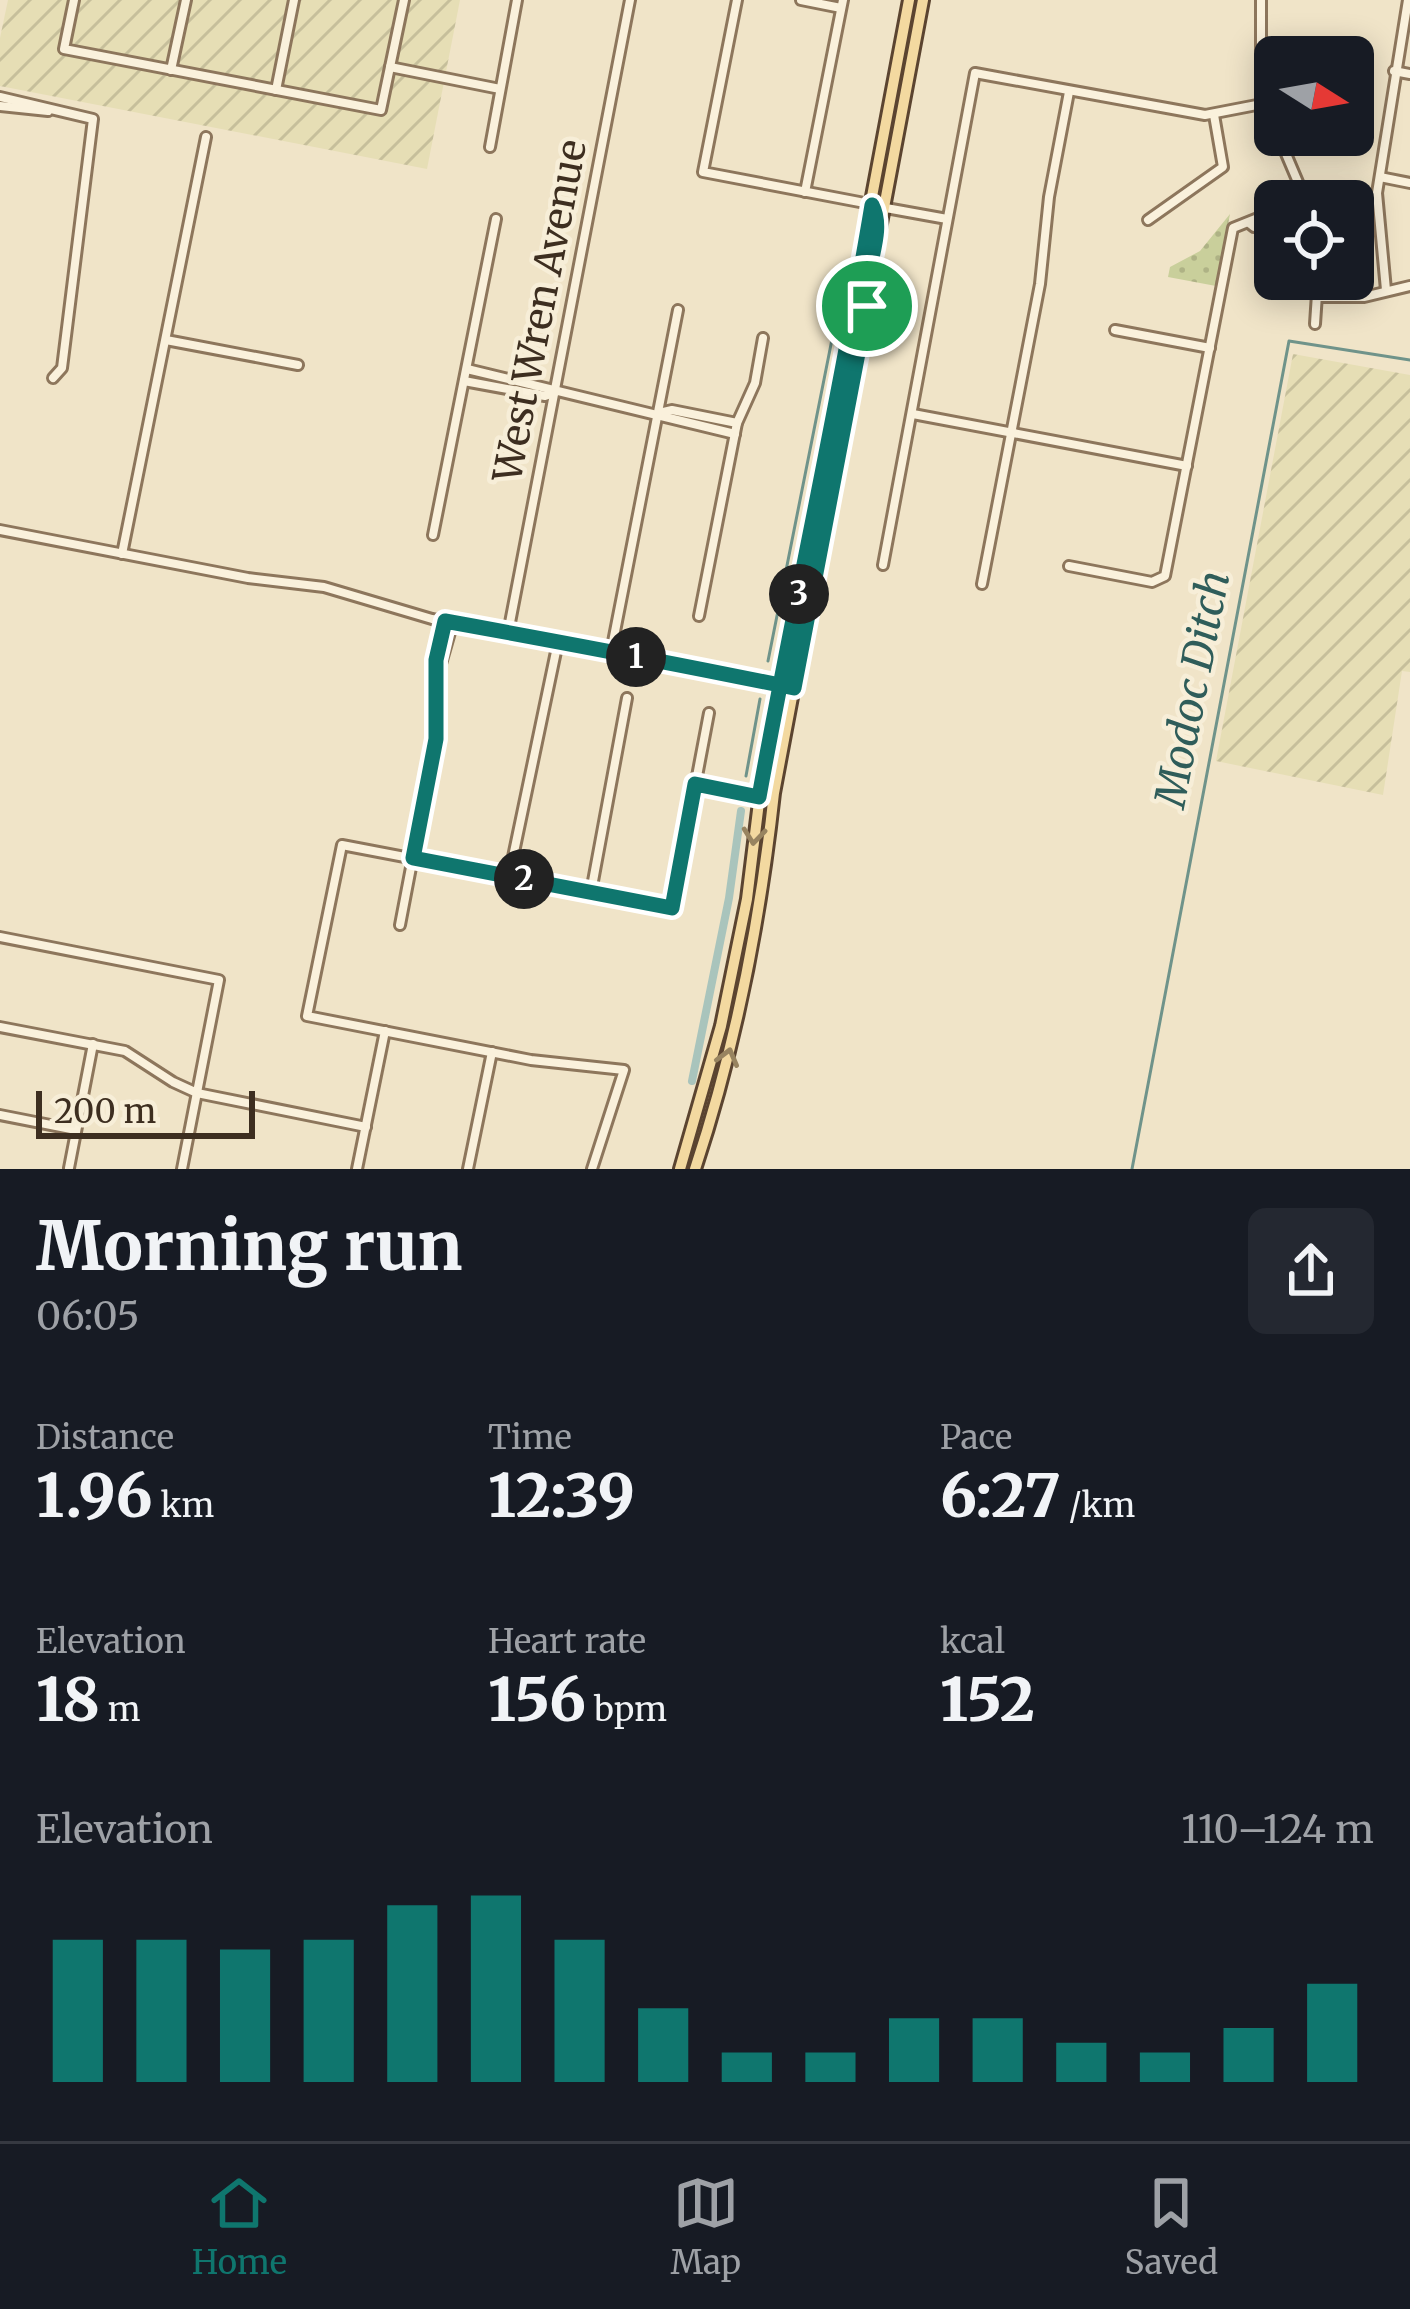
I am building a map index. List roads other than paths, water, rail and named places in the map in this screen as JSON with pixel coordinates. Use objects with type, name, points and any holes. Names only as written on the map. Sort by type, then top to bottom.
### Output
[{"type":"main road","points":[[688,1169],[737,1023],[787,686],[909,0]]},
{"type":"main road","points":[[688,1169],[747,899],[759,797],[867,306],[923,0]]},
{"type":"main road","points":[[886,208],[881,199],[892,120],[890,99]]},
{"type":"main road","points":[[867,306],[877,219],[872,205]]},
{"type":"street","points":[[74,0],[64,49],[381,110],[404,0]]},
{"type":"street","points":[[171,70],[185,0]]},
{"type":"street","points":[[276,90],[294,0]]},
{"type":"street","points":[[490,147],[518,0]]},
{"type":"street","name":"West Wren Avenue","points":[[508,633],[630,0]]},
{"type":"street","points":[[736,0],[703,172],[872,205]]},
{"type":"street","points":[[801,0],[843,4],[805,192]]},
{"type":"street","points":[[1260,36],[1261,0]]},
{"type":"street","points":[[1386,290],[1377,212],[1408,0]]},
{"type":"street","points":[[390,67],[500,89]]},
{"type":"street","points":[[1394,71],[1410,74]]},
{"type":"street","points":[[884,565],[975,73],[1214,115],[1254,106]]},
{"type":"street","points":[[982,584],[1040,284],[1049,197],[1069,92]]},
{"type":"street","points":[[0,101],[93,119],[62,368],[53,378]]},
{"type":"street","points":[[1148,220],[1223,166],[1214,115]]},
{"type":"street","points":[[122,554],[206,137]]},
{"type":"street","points":[[1380,177],[1410,183]]},
{"type":"street","points":[[886,208],[947,219]]},
{"type":"street","points":[[1249,224],[1254,217]]},
{"type":"street","points":[[434,535],[496,219]]},
{"type":"street","points":[[1069,566],[1152,582],[1162,579],[1233,228],[1254,226]]},
{"type":"street","points":[[1374,294],[1410,286]]},
{"type":"street","points":[[1315,324],[1318,300]]},
{"type":"street","points":[[610,652],[677,310]]},
{"type":"street","points":[[1114,330],[1210,348]]},
{"type":"street","points":[[699,616],[736,428],[755,383],[763,338]]},
{"type":"street","points":[[166,340],[298,365]]},
{"type":"street","points":[[467,369],[547,386],[555,393]]},
{"type":"street","points":[[464,381],[545,396],[555,393],[658,413],[667,420],[736,428]]},
{"type":"street","points":[[913,414],[1187,466]]},
{"type":"street","points":[[0,530],[248,578],[324,587],[449,621],[787,686]]},
{"type":"street","points":[[400,925],[436,739],[436,660],[449,621]]},
{"type":"street","points":[[509,876],[558,642]]},
{"type":"street","points":[[590,892],[627,698]]},
{"type":"street","points":[[592,1169],[624,1070],[492,1052],[307,1016],[342,844],[672,908],[709,713]]},
{"type":"street","points":[[695,784],[759,797]]},
{"type":"street","points":[[0,937],[219,980],[182,1169]]},
{"type":"street","points":[[0,1027],[136,1056],[197,1093],[366,1127]]},
{"type":"street","points":[[357,1169],[385,1031]]},
{"type":"street","points":[[69,1168],[93,1044]]},
{"type":"street","points":[[468,1169],[492,1052]]},
{"type":"street","points":[[0,1115],[76,1130]]},
{"type":"waterway","points":[[768,661],[846,269]]},
{"type":"waterway","name":"Modoc Ditch","points":[[1132,1169],[1289,341],[1410,360]]},
{"type":"waterway","points":[[746,776],[760,699]]},
{"type":"waterway","points":[[692,1081],[729,898],[741,811]]}]
